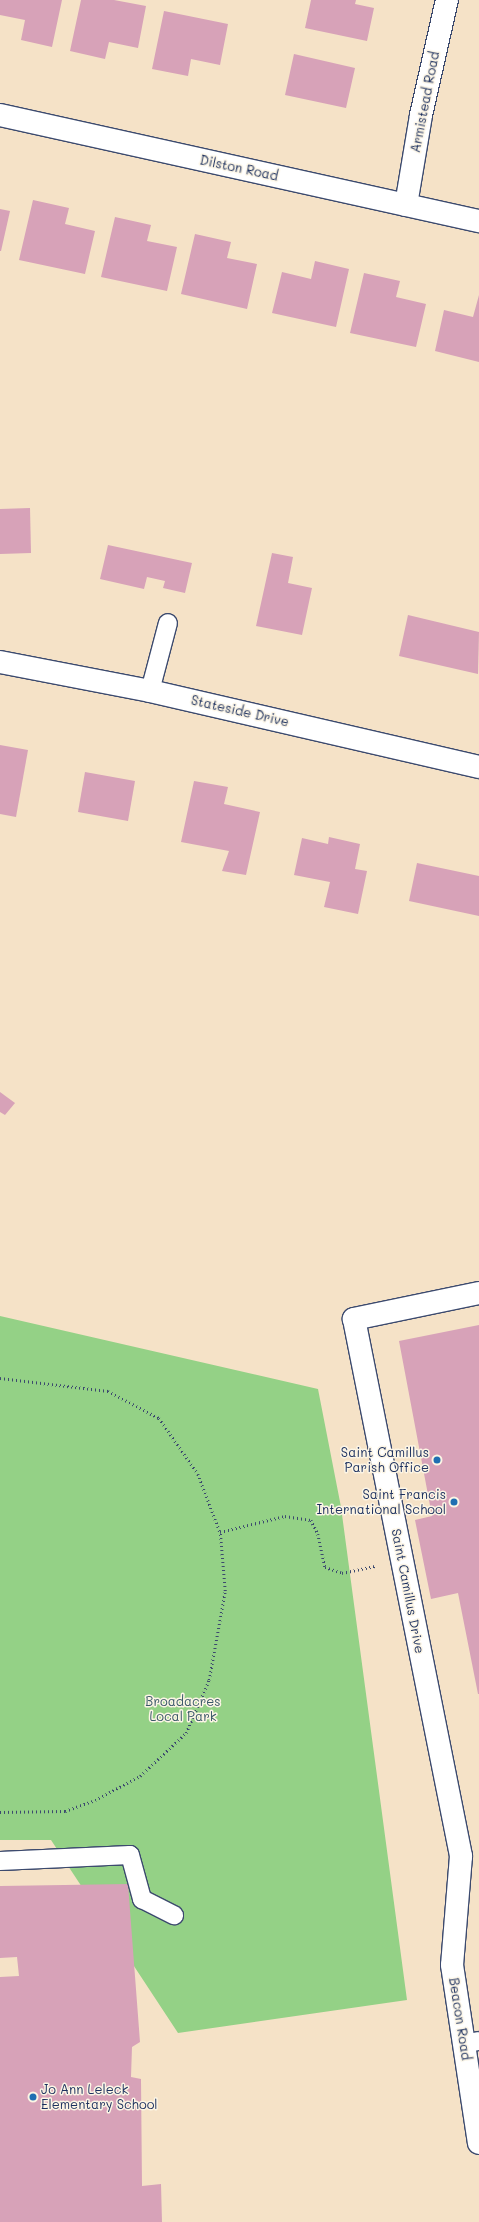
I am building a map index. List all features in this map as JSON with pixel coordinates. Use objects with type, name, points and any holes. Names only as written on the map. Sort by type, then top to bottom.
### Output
[{"type":"street","name":"Armistead Road","points":[[406,205],[421,115],[447,0]]},
{"type":"street","name":"Dilston Road","points":[[0,115],[479,221]]},
{"type":"street","name":"Stateside Drive","points":[[0,662],[150,691],[479,767]]},
{"type":"street","name":"Saint Camillus Drive","points":[[452,1966],[461,1856],[354,1319],[479,1293]]},
{"type":"street","name":"Beacon Road","points":[[452,1966],[471,2042],[479,2143]]},
{"type":"lane","points":[[150,691],[168,623]]},
{"type":"lane","points":[[0,1861],[130,1855],[142,1899],[174,1915]]},
{"type":"path","points":[[0,1378],[108,1391],[159,1418],[198,1474],[220,1532],[225,1591],[209,1680],[186,1733],[140,1776],[95,1800],[65,1811],[0,1812]]},
{"type":"path","points":[[220,1532],[285,1516],[311,1520],[318,1534],[325,1567],[342,1573],[382,1564]]},
{"type":"green space","name":"Broadacres Local Park","points":[[0,1316],[318,1389],[341,1507],[407,2000],[178,2033],[51,1840],[0,1840]]},
{"type":"building","points":[[0,0],[62,0],[52,47],[21,40],[25,20],[0,15]]},
{"type":"building","points":[[81,0],[114,0],[146,6],[138,48],[109,42],[105,59],[70,51]]},
{"type":"building","points":[[311,0],[356,0],[355,4],[374,8],[367,41],[305,28]]},
{"type":"building","points":[[164,11],[228,24],[220,65],[191,59],[188,76],[152,69]]},
{"type":"building","points":[[294,54],[355,68],[346,108],[285,95]]},
{"type":"building","points":[[33,200],[69,208],[65,224],[95,231],[85,274],[19,260]]},
{"type":"building","points":[[0,209],[10,211],[1,251],[0,251]]},
{"type":"building","points":[[115,217],[151,225],[147,241],[177,247],[167,291],[101,277]]},
{"type":"building","points":[[195,234],[231,242],[227,258],[257,264],[247,309],[181,294]]},
{"type":"building","points":[[315,261],[349,269],[336,327],[272,313],[282,272],[311,279]]},
{"type":"building","points":[[364,273],[400,281],[396,297],[426,304],[416,347],[350,333]]},
{"type":"building","points":[[479,295],[479,362],[435,351],[444,310],[473,317]]},
{"type":"building","points":[[30,508],[31,553],[0,554],[0,509]]},
{"type":"building","points":[[108,545],[192,563],[185,593],[163,588],[165,581],[147,577],[144,589],[100,579]]},
{"type":"building","points":[[272,553],[293,557],[288,583],[312,588],[302,635],[256,626]]},
{"type":"building","points":[[408,615],[479,632],[478,674],[399,656]]},
{"type":"building","points":[[0,745],[28,750],[16,817],[0,814]]},
{"type":"building","points":[[85,772],[135,781],[128,821],[78,812]]},
{"type":"building","points":[[194,781],[228,787],[224,804],[260,812],[246,875],[222,871],[229,851],[181,842]]},
{"type":"building","points":[[329,837],[360,844],[355,869],[367,871],[358,914],[324,907],[330,882],[294,875],[302,838],[328,844]]},
{"type":"building","points":[[417,863],[479,876],[479,916],[409,901]]},
{"type":"building","points":[[0,1092],[15,1103],[5,1115],[0,1112]]},
{"type":"building","name":"Saint Francis International School","points":[[479,1325],[478,1694],[458,1593],[431,1599],[415,1520],[432,1516],[399,1341]]},
{"type":"building","points":[[128,1884],[140,2042],[132,2047],[131,2077],[141,2079],[142,2186],[161,2184],[162,2222],[0,2222],[0,1977],[19,1976],[17,1957],[0,1958],[0,1886]]},
{"type":"place","name":"Saint Camillus Parish Office","points":[[437,1460]]},
{"type":"place","name":"Saint Francis International School","points":[[454,1502]]},
{"type":"place","name":"Jo Ann Leleck Elementary School","points":[[33,2097]]}]
